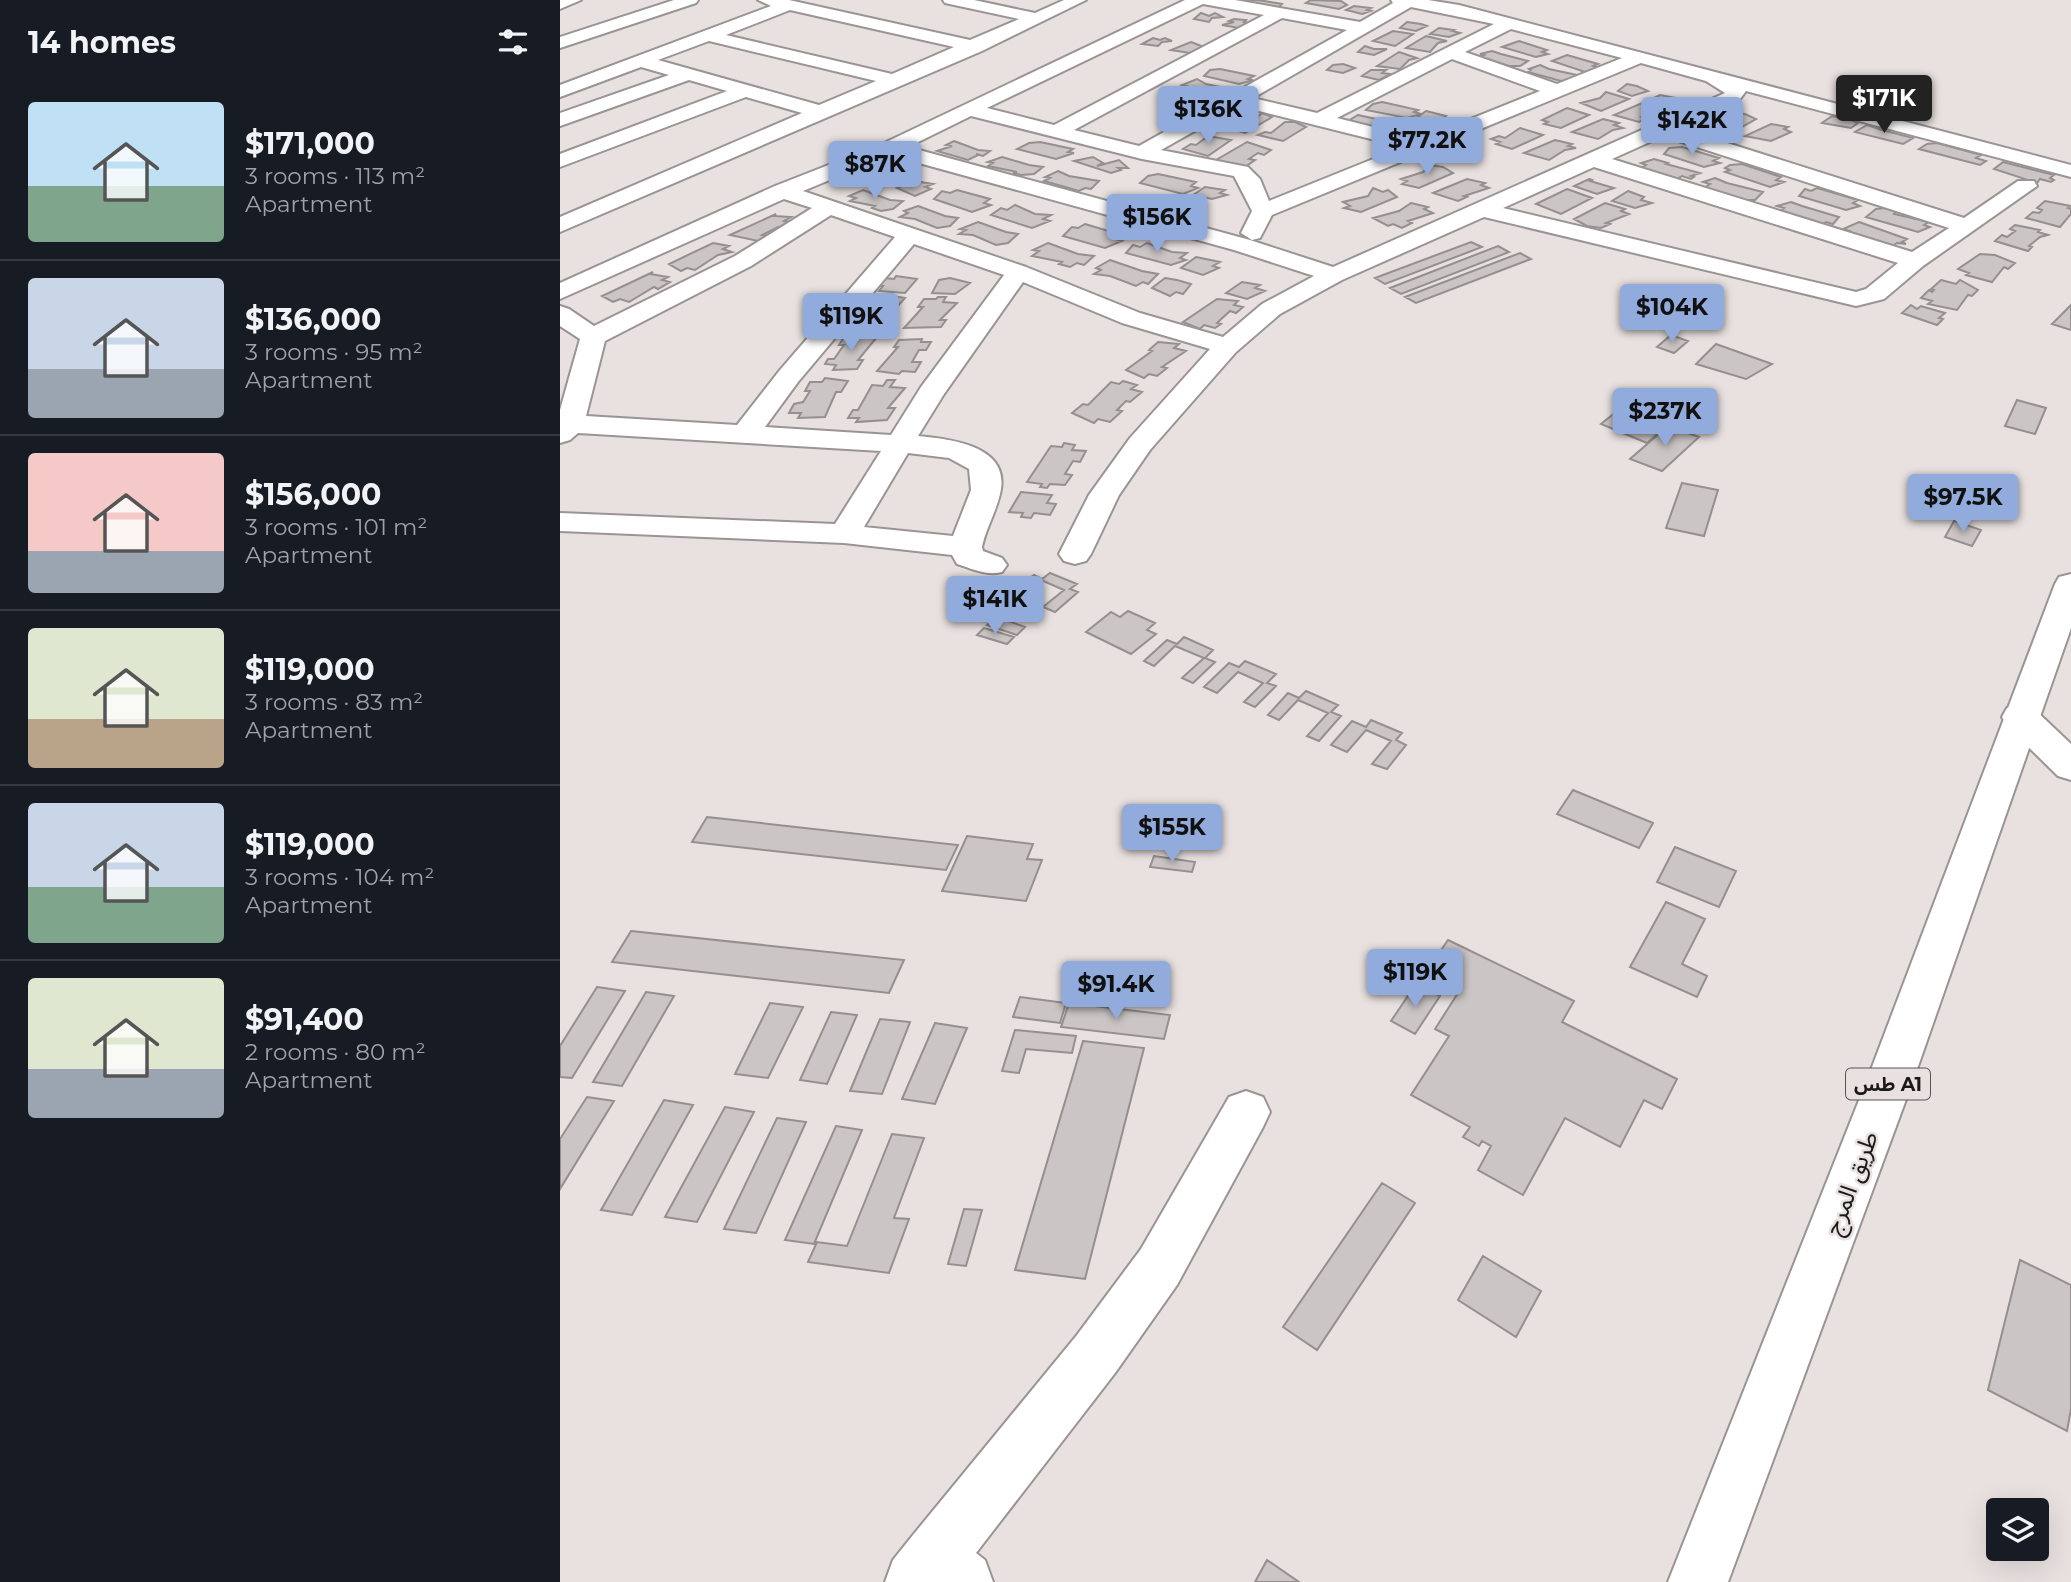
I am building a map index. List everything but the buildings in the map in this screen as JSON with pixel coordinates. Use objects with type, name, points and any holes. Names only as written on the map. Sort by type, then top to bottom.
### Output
[{"type":"main road","points":[[560,4],[573,0]]},
{"type":"main road","points":[[560,43],[690,0]]},
{"type":"main road","points":[[766,0],[1009,53]]},
{"type":"main road","points":[[560,225],[1078,0]]},
{"type":"main road","points":[[560,292],[783,191],[888,148],[1061,63],[1198,0]]},
{"type":"main road","points":[[1207,0],[1359,27]]},
{"type":"main road","points":[[898,30],[934,16],[959,1],[1036,18]]},
{"type":"main road","points":[[1142,153],[1240,100],[1404,1],[1459,10],[1509,23],[1629,62],[1730,99],[1833,129]]},
{"type":"main road","points":[[560,91],[789,5]]},
{"type":"main road","points":[[1057,131],[1280,13]]},
{"type":"main road","points":[[1321,118],[1509,23]]},
{"type":"main road","points":[[560,32],[578,37]]},
{"type":"main road","points":[[706,35],[894,80]]},
{"type":"main road","points":[[1098,46],[1135,54]]},
{"type":"main road","points":[[1451,53],[1558,91]]},
{"type":"main road","points":[[1035,58],[1061,63]]},
{"type":"main road","points":[[1159,59],[1183,64]]},
{"type":"main road","points":[[640,61],[821,112]]},
{"type":"main road","points":[[1242,245],[1263,211],[1629,62],[1713,77],[2071,171]]},
{"type":"main road","points":[[560,120],[686,75]]},
{"type":"main road","points":[[1074,554],[1104,495],[1140,444],[1227,345],[1270,309],[1334,275],[1730,99],[1737,92],[1713,77]]},
{"type":"main road","points":[[560,160],[744,91]]},
{"type":"main road","points":[[1240,100],[1321,118],[1424,146]]},
{"type":"main road","points":[[966,109],[1142,153],[1241,171],[1249,179],[1263,211]]},
{"type":"main road","points":[[1662,129],[1967,226]]},
{"type":"main road","points":[[888,148],[1242,245],[1334,275]]},
{"type":"main road","points":[[1593,160],[1915,261]]},
{"type":"main road","points":[[1480,209],[1846,298],[1871,296],[1915,261],[1967,226],[2037,189],[2000,178]]},
{"type":"main road","points":[[783,191],[1018,272],[1131,318],[1227,345]]},
{"type":"main road","points":[[829,207],[743,261],[593,337],[564,428],[745,434],[902,444],[971,455],[985,468],[986,491],[966,547],[968,557],[992,565]]},
{"type":"main road","points":[[745,434],[789,376],[911,233]]},
{"type":"main road","points":[[844,534],[902,444],[931,393],[1018,272]]},
{"type":"main road","points":[[560,314],[593,337]]},
{"type":"main road","points":[[560,522],[844,534],[966,547]]},
{"type":"main road","name":"طريق المرج","points":[[1698,1582],[1892,1075],[2020,716],[2071,584]]},
{"type":"main road","points":[[2020,716],[2071,766]]},
{"type":"main road","points":[[937,1573],[1159,1267],[1246,1112]]}]
